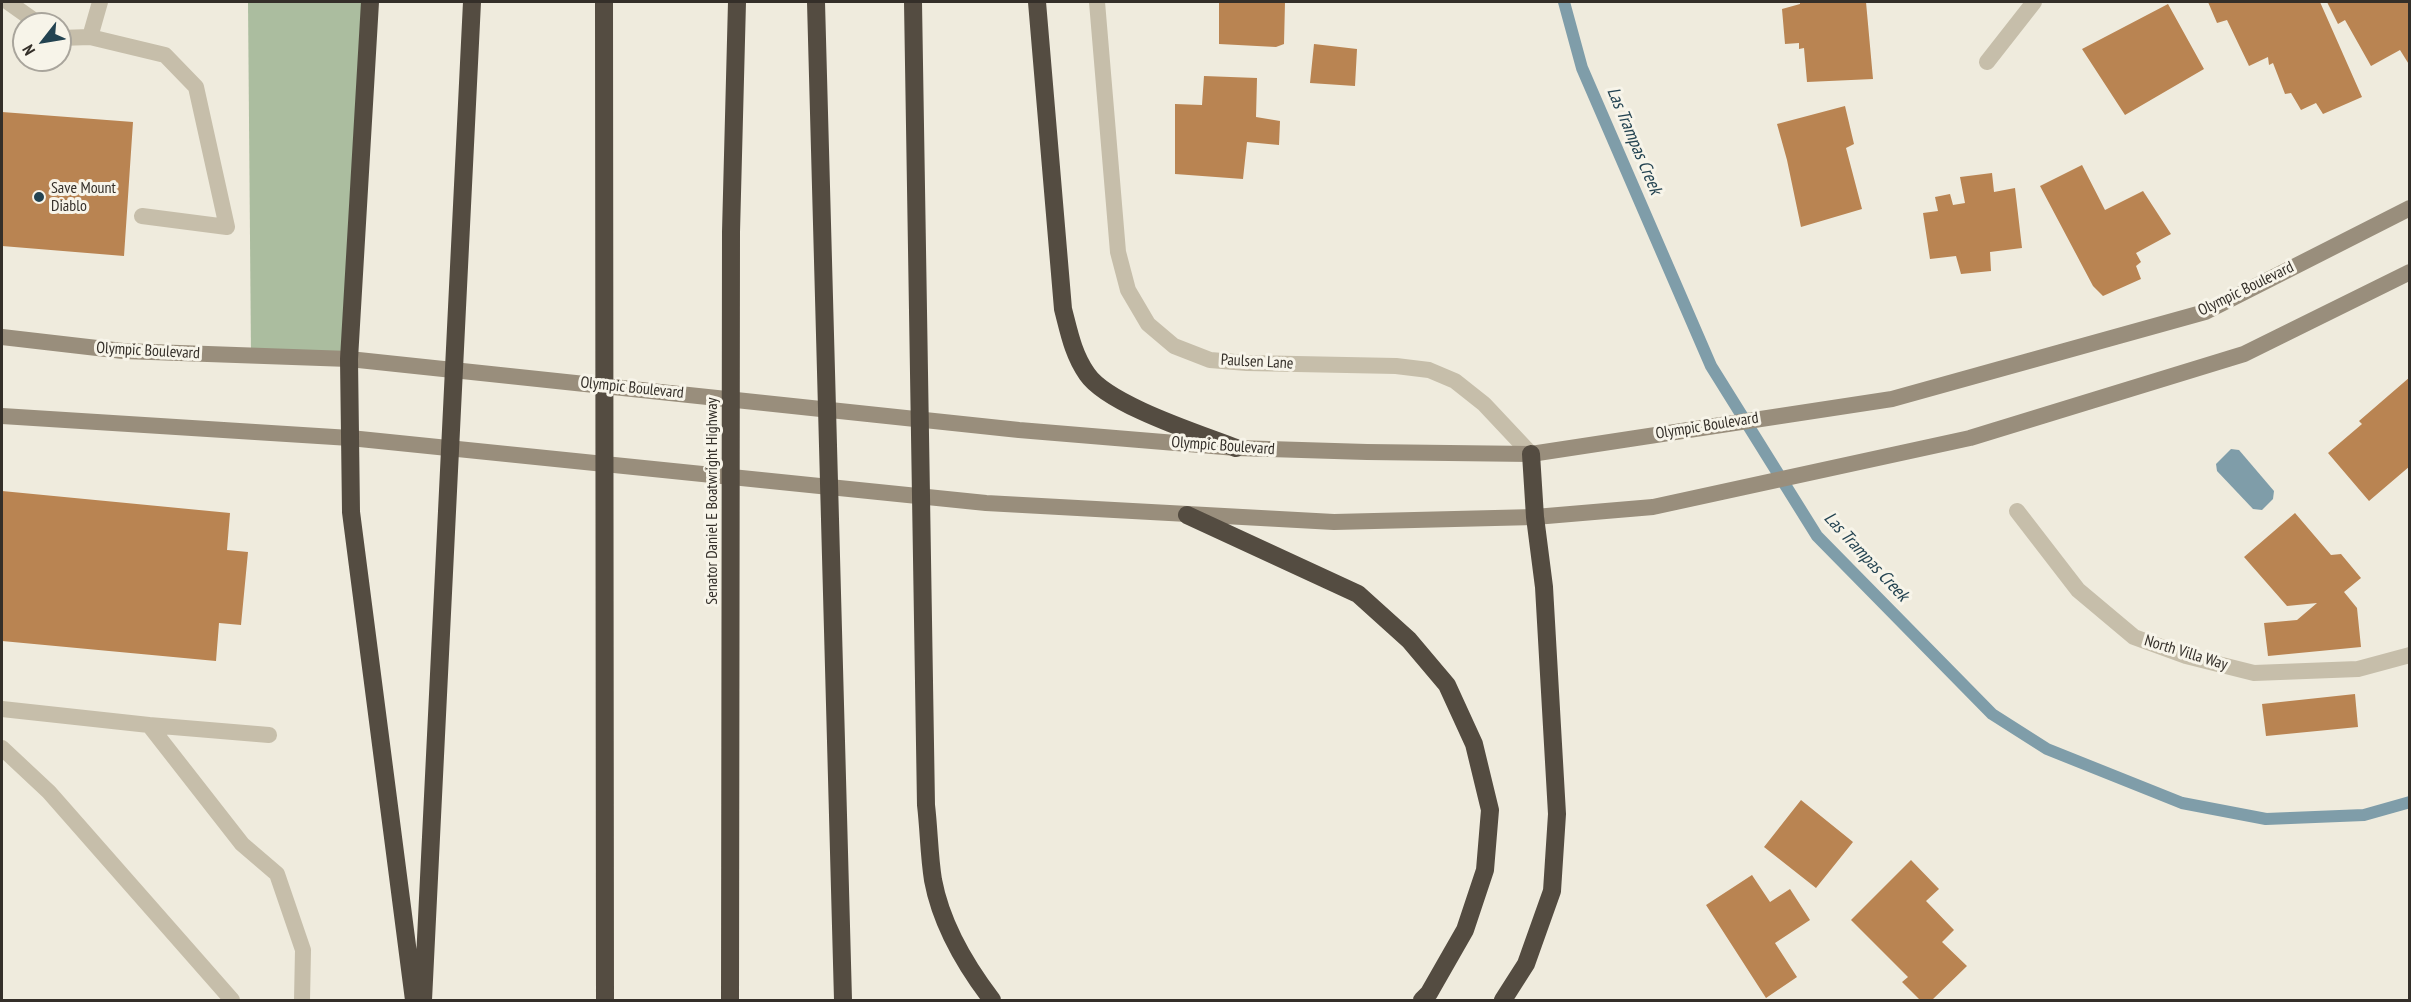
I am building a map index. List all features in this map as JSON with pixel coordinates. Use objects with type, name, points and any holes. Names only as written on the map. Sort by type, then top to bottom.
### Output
[{"type":"highway","points":[[370,2],[349,359],[351,512],[414,1000]]},
{"type":"highway","points":[[423,1000],[472,2]]},
{"type":"highway","points":[[604,2],[605,1000]]},
{"type":"highway","name":"Senator Daniel E Boatwright Highway","points":[[730,1000],[731,232],[737,2]]},
{"type":"highway","points":[[816,2],[843,1000]]},
{"type":"highway","points":[[913,2],[926,805],[933,880],[943,913],[973,973],[992,1000]]},
{"type":"highway","points":[[1037,2],[1064,309],[1071,346],[1088,376],[1116,398],[1236,448]]},
{"type":"highway","points":[[1503,1000],[1526,964],[1552,891],[1557,814],[1544,587],[1535,517],[1531,454]]},
{"type":"highway","points":[[1187,515],[1359,594],[1409,640],[1447,685],[1474,744],[1490,810],[1485,870],[1465,930],[1430,993],[1422,1000]]},
{"type":"main road","name":"Olympic Boulevard","points":[[2,337],[123,351],[349,359],[1019,430],[1236,448],[1367,453],[1531,454],[1892,399],[2205,312],[2409,207]]},
{"type":"main road","points":[[2,416],[350,438],[986,503],[1334,522],[1535,517],[1653,507],[1970,438],[2244,354],[2409,272]]},
{"type":"street","points":[[8,2],[22,12]]},
{"type":"street","points":[[90,37],[100,2]]},
{"type":"street","name":"Paulsen Lane","points":[[1097,2],[1118,252],[1128,290],[1148,324],[1174,346],[1210,360],[1247,363],[1396,366],[1430,370],[1455,381],[1484,404],[1531,454]]},
{"type":"street","points":[[1987,62],[2034,2]]},
{"type":"street","points":[[72,38],[90,37],[165,55],[196,87],[227,227],[142,216]]},
{"type":"street","name":"North Villa Way","points":[[2017,511],[2078,590],[2134,637],[2166,649],[2254,673],[2358,669],[2409,655]]},
{"type":"street","points":[[2,709],[269,735]]},
{"type":"street","points":[[149,725],[242,844],[277,874],[303,950],[302,1000]]},
{"type":"street","points":[[2,748],[49,792],[232,1000]]},
{"type":"green space","points":[[248,2],[370,2],[349,359],[251,356]]},
{"type":"water","points":[[2231,449],[2239,450],[2274,491],[2273,499],[2262,510],[2253,509],[2217,471],[2216,464]]},
{"type":"building","points":[[1219,2],[1285,2],[1284,44],[1276,47],[1219,44]]},
{"type":"building","points":[[1800,2],[1866,2],[1873,79],[1807,82],[1804,48],[1799,49],[1799,43],[1785,44],[1782,9],[1800,4]]},
{"type":"building","points":[[2208,2],[2320,2],[2362,97],[2323,114],[2316,103],[2301,110],[2291,93],[2285,94],[2273,63],[2269,65],[2268,57],[2249,66],[2227,20],[2217,23]]},
{"type":"building","points":[[2327,2],[2410,2],[2410,66],[2400,50],[2371,66],[2345,20],[2338,24]]},
{"type":"building","points":[[2168,4],[2204,69],[2125,115],[2082,49]]},
{"type":"building","points":[[1314,44],[1357,49],[1355,86],[1310,83]]},
{"type":"building","points":[[1204,76],[1257,78],[1256,117],[1280,121],[1279,145],[1247,142],[1243,179],[1175,174],[1175,104],[1202,105]]},
{"type":"building","points":[[1845,106],[1854,144],[1846,148],[1862,209],[1801,227],[1777,124]]},
{"type":"building","points":[[2,112],[133,122],[124,256],[2,246]]},
{"type":"building","points":[[2082,165],[2105,210],[2143,191],[2171,234],[2136,253],[2141,262],[2136,266],[2141,279],[2103,296],[2093,286],[2040,186]]},
{"type":"building","points":[[1992,173],[1994,192],[2015,188],[2022,248],[1990,252],[1991,271],[1961,274],[1956,256],[1930,259],[1923,213],[1938,211],[1935,197],[1950,194],[1953,205],[1965,203],[1960,177]]},
{"type":"building","points":[[2410,377],[2410,466],[2369,501],[2328,453],[2362,424],[2359,421]]},
{"type":"building","points":[[2,491],[230,513],[227,550],[248,552],[241,625],[219,623],[216,661],[2,641]]},
{"type":"building","points":[[2295,513],[2331,555],[2341,554],[2361,578],[2344,592],[2357,608],[2361,647],[2268,656],[2264,623],[2297,620],[2317,603],[2287,606],[2244,557]]},
{"type":"building","points":[[2355,694],[2358,727],[2266,736],[2262,704]]},
{"type":"building","points":[[1801,800],[1853,842],[1816,888],[1764,847]]},
{"type":"building","points":[[1911,860],[1939,889],[1926,901],[1954,930],[1942,942],[1967,966],[1932,1000],[1920,1000],[1902,982],[1908,977],[1851,920]]},
{"type":"building","points":[[1752,875],[1770,902],[1790,889],[1810,920],[1775,943],[1797,977],[1766,998],[1706,905]]},
{"type":"waterway","name":"Las Trampas Creek","points":[[1564,2],[1582,68],[1711,366],[1817,536],[1992,714],[2047,749],[2182,803],[2266,819],[2364,815],[2410,802]]},
{"type":"place","name":"Save Mount Diablo","points":[[39,197]]}]
